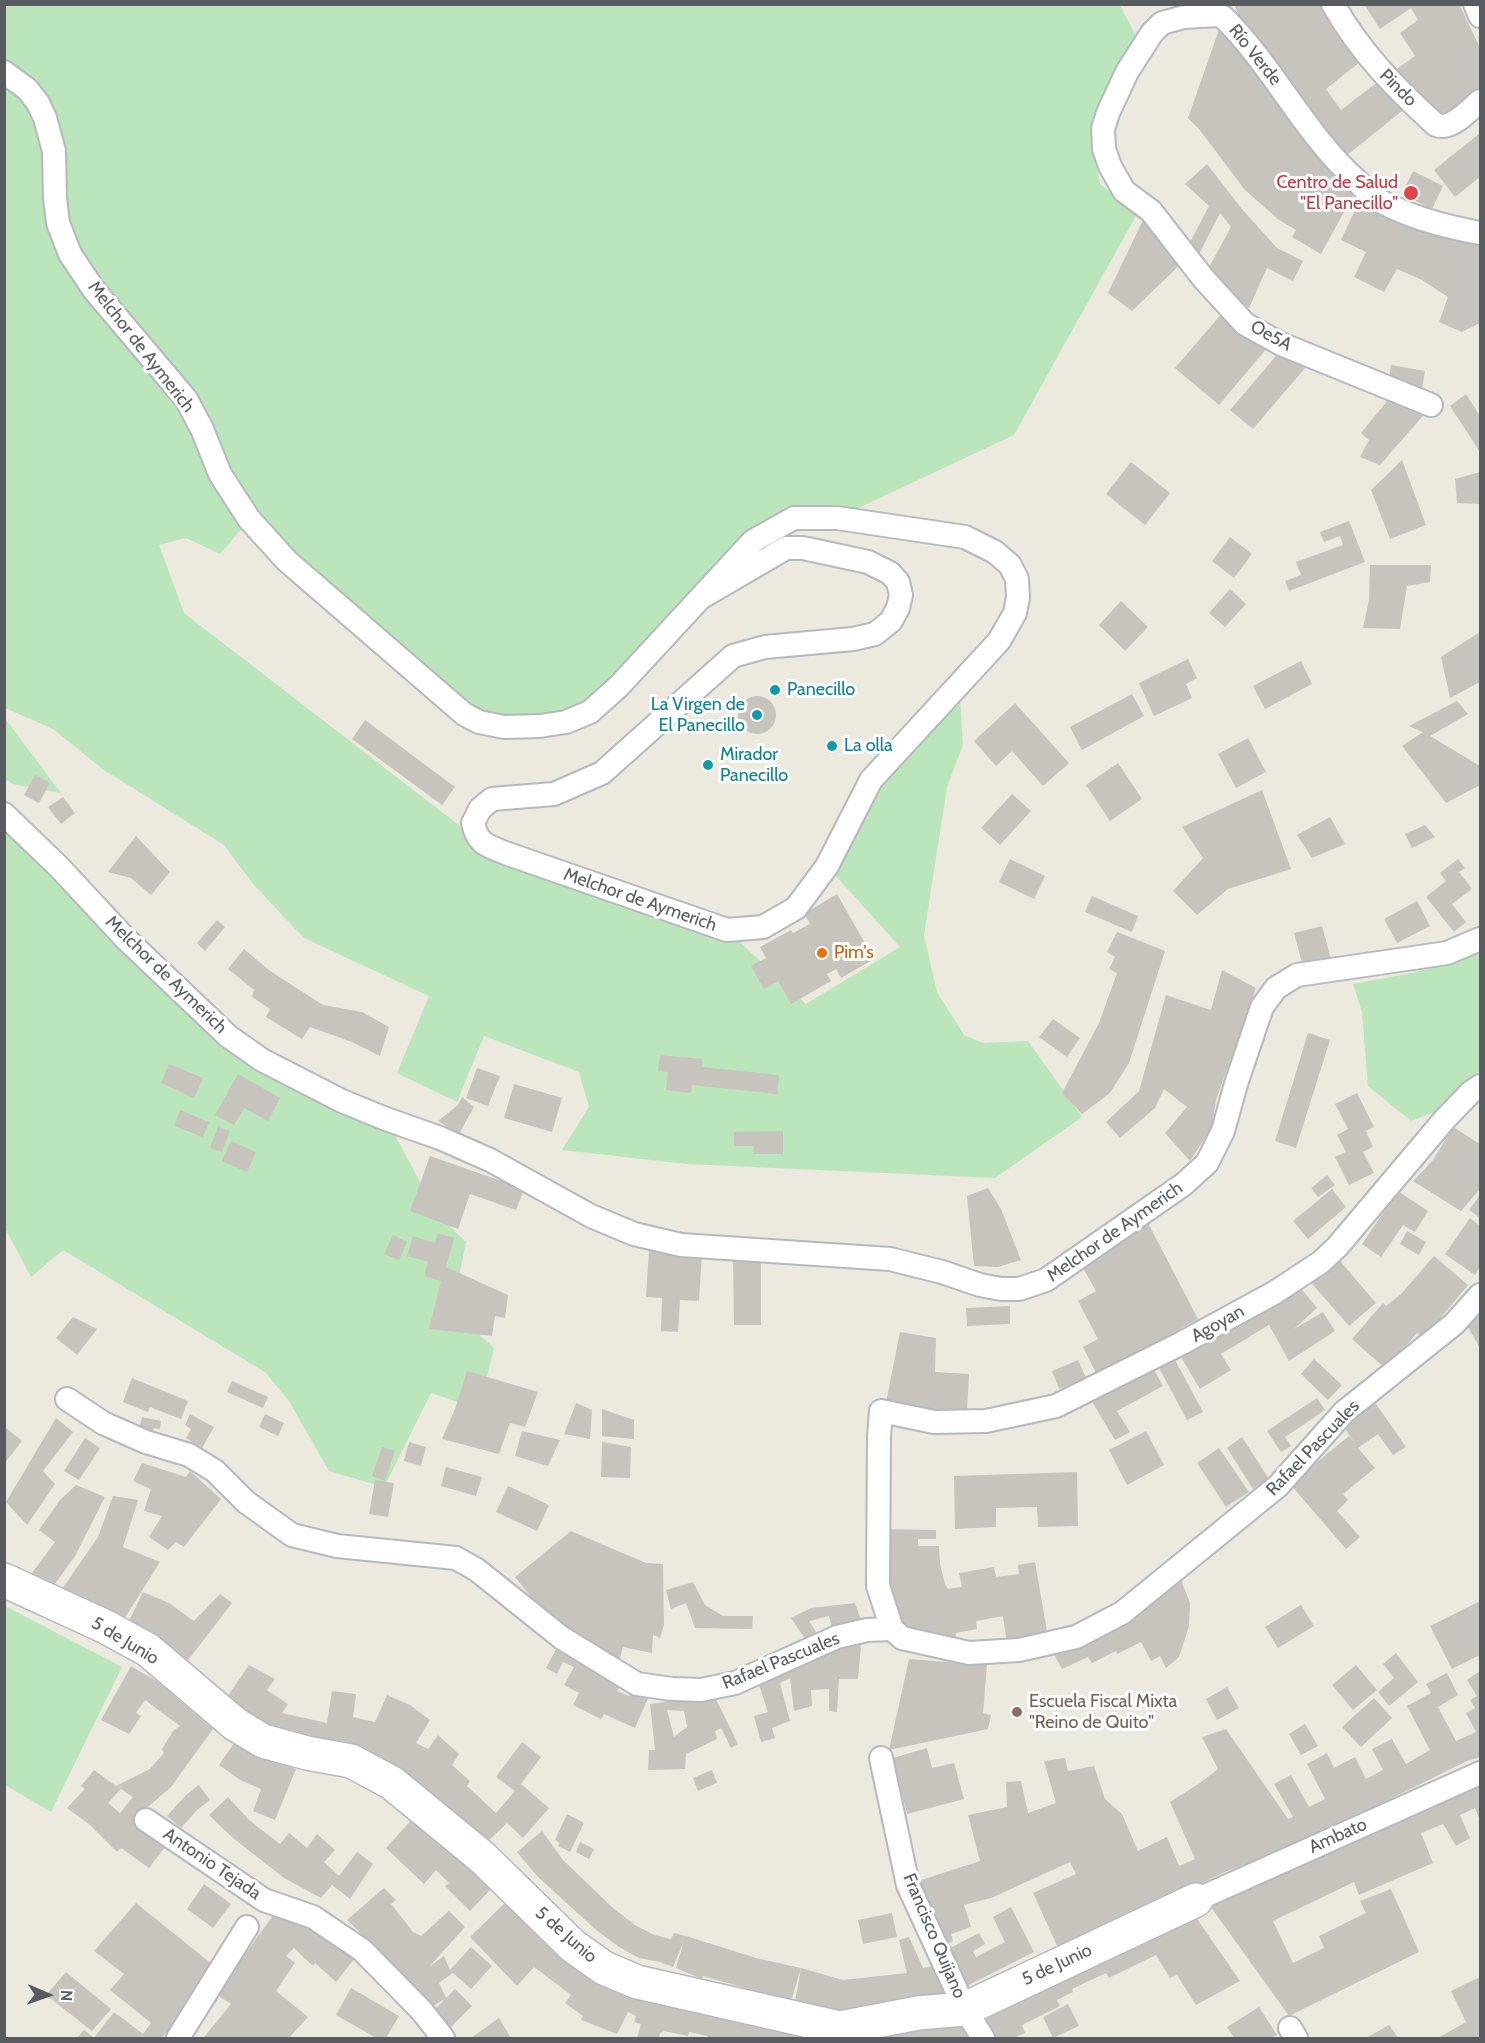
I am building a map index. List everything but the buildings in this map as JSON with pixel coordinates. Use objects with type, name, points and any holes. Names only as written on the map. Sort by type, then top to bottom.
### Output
[{"type":"street","name":"Pindo","points":[[1333,4],[1368,58],[1436,125],[1445,127],[1453,123],[1480,101]]},
{"type":"street","points":[[1474,4],[1480,16]]},
{"type":"street","name":"Río Verde","points":[[1151,211],[1124,191],[1110,166],[1104,149],[1103,129],[1108,113],[1138,55],[1152,33],[1162,23],[1221,10],[1336,162],[1378,201],[1417,217],[1480,233]]},
{"type":"street","name":"Melchor de Aymerich","points":[[4,72],[27,89],[38,103],[45,118],[54,151],[58,223],[70,254],[94,290],[186,399],[202,429],[220,474],[249,519],[287,561],[464,714],[479,722],[504,728],[540,726],[566,722],[590,712],[619,686],[753,540],[794,518],[837,518],[965,537],[995,552],[1010,565],[1017,579],[1018,597],[1015,613],[999,641],[871,780],[827,866],[796,908],[763,927],[727,930],[508,854],[482,843],[473,823],[480,809],[492,799],[554,794],[602,773],[733,656],[765,647],[853,639],[875,634],[891,621],[898,608],[901,595],[898,582],[890,573],[868,562],[803,548],[786,548],[702,597]]},
{"type":"street","name":"Oe5A","points":[[1151,211],[1203,278],[1245,324],[1281,344],[1431,405]]},
{"type":"street","name":"Melchor de Aymerich","points":[[4,814],[59,867],[124,938],[228,1036],[262,1060],[311,1086],[489,1160],[591,1216],[634,1234],[670,1244],[890,1258],[1001,1289],[1029,1287],[1046,1280],[1184,1184],[1207,1163],[1222,1131],[1262,1007],[1276,988],[1297,975],[1447,953],[1480,939]]},
{"type":"street","name":"Agoyan","points":[[892,1629],[878,1586],[879,1437],[882,1411],[934,1422],[986,1421],[1056,1406],[1182,1343],[1274,1293],[1321,1262],[1337,1247],[1445,1119],[1480,1086]]},
{"type":"street","name":"Rafael Pascuales","points":[[67,1399],[103,1423],[135,1437],[189,1455],[215,1471],[246,1502],[292,1535],[337,1546],[456,1558],[477,1570],[562,1638],[637,1684],[700,1690],[735,1683],[837,1637],[867,1630],[892,1629],[902,1638],[969,1653],[1019,1650],[1076,1637],[1122,1613],[1278,1486],[1344,1412],[1455,1324],[1480,1295]]},
{"type":"street","name":"5 de Junio","points":[[4,1580],[106,1627],[148,1650],[235,1724],[263,1741],[307,1753],[351,1761],[392,1783],[482,1857],[573,1946],[604,1968],[637,1982],[838,2033],[918,2013],[965,2008],[1196,1900]]},
{"type":"street","name":"Francisco Quijano","points":[[881,1758],[908,1885],[965,2008],[983,2038]]},
{"type":"street","name":"Ambato","points":[[1196,1900],[1480,1773]]},
{"type":"street","name":"Antonio Tejada","points":[[147,1820],[243,1888],[264,1900],[313,1917],[362,1950],[422,2011],[443,2038]]},
{"type":"street","points":[[178,2038],[247,1927]]},
{"type":"green space","points":[[4,5],[1120,5],[1136,36],[1090,127],[1100,184],[1137,214],[1014,435],[837,518],[753,541],[590,712],[479,722],[249,520],[220,554],[186,538],[159,545],[184,613],[482,843],[727,930],[806,1004],[900,947],[827,866],[871,780],[959,682],[963,745],[947,787],[924,935],[937,992],[964,1035],[983,1043],[1028,1041],[1082,1117],[995,1178],[687,1164],[562,1150],[589,1107],[579,1072],[484,1036],[457,1102],[397,1073],[429,996],[304,938],[253,884],[224,845],[104,770],[53,729],[5,708]]},
{"type":"green space","points":[[4,717],[61,793],[13,784],[5,779]]},
{"type":"green space","points":[[5,815],[228,1036],[386,1119],[438,1215],[466,1242],[452,1310],[494,1348],[479,1409],[431,1393],[384,1487],[329,1471],[289,1401],[265,1372],[63,1250],[31,1277],[5,1228]]},
{"type":"green space","points":[[1480,951],[1480,1070],[1440,1110],[1411,1121],[1368,1086],[1362,1012],[1353,984],[1417,972]]},
{"type":"green space","points":[[5,1606],[122,1667],[51,1812],[5,1785]]},
{"type":"place","name":"Centro de Salud \"El Panecillo\"","points":[[1411,193]]},
{"type":"place","name":"Panecillo","points":[[775,690]]},
{"type":"place","name":"La Virgen de El Panecillo","points":[[757,715]]},
{"type":"place","name":"La olla","points":[[832,746]]},
{"type":"place","name":"Mirador Panecillo","points":[[708,765]]},
{"type":"place","name":"Pim's","points":[[822,953]]},
{"type":"place","name":"Escuela Fiscal Mixta \"Reino de Quito\"","points":[[1017,1712]]}]
